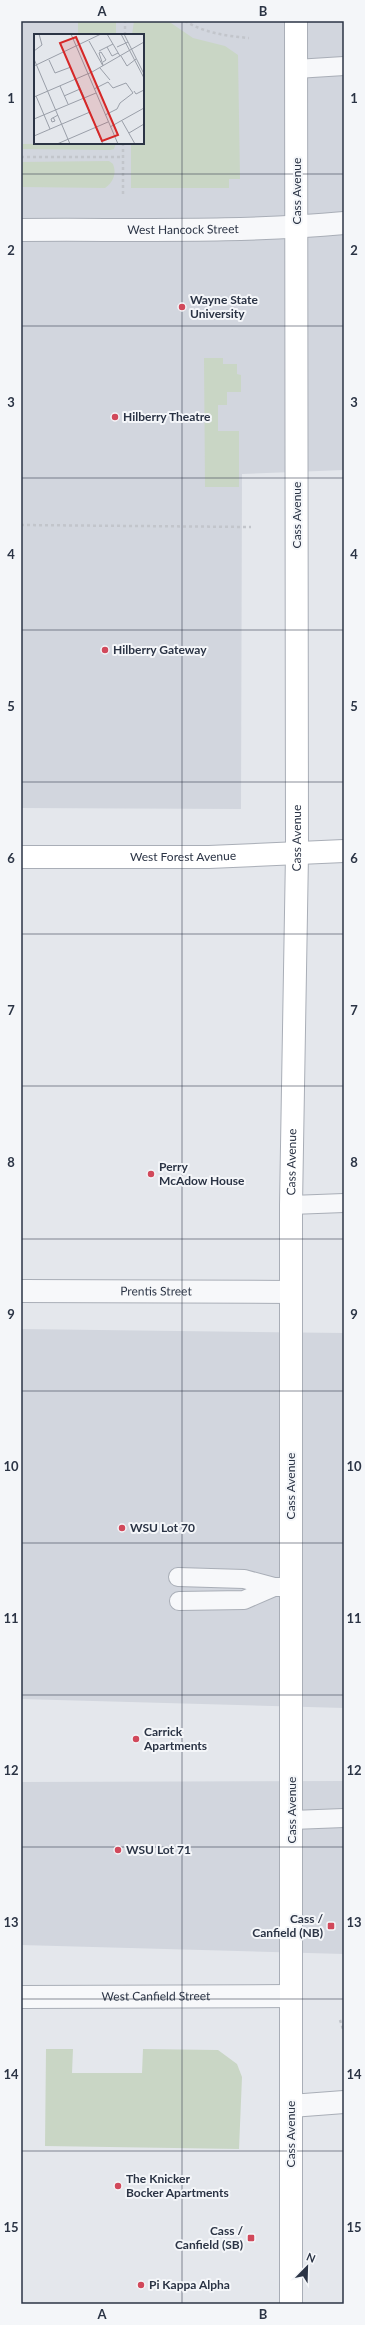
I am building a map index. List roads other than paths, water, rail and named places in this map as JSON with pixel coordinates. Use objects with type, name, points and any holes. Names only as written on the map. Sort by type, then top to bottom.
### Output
[{"type":"street","name":"Cass Avenue","points":[[291,2304],[290,1996],[292,1820],[282,1587],[291,1292],[297,854],[296,21]]},
{"type":"street","name":"West Hancock Street","points":[[21,230],[296,227],[344,223]]},
{"type":"street","name":"West Forest Avenue","points":[[21,858],[209,857],[344,851]]},
{"type":"street","name":"Prentis Street","points":[[21,1291],[291,1292]]},
{"type":"street","name":"West Canfield Street","points":[[21,1997],[290,1996]]},
{"type":"street","points":[[291,2106],[344,2102]]},
{"type":"lane","points":[[296,69],[344,66]]},
{"type":"lane","points":[[291,1205],[344,1203]]},
{"type":"lane","points":[[178,1577],[244,1579],[282,1587]]},
{"type":"lane","points":[[179,1601],[244,1600],[282,1587]]},
{"type":"lane","points":[[292,1820],[344,1818]]},
{"type":"place","name":"Wayne State University","points":[[182,307]]},
{"type":"place","name":"Hilberry Theatre","points":[[115,417]]},
{"type":"place","name":"Hilberry Gateway","points":[[105,650]]},
{"type":"place","name":"Perry McAdow House","points":[[151,1174]]},
{"type":"place","name":"WSU Lot 70","points":[[122,1528]]},
{"type":"place","name":"Carrick Apartments","points":[[136,1739]]},
{"type":"place","name":"WSU Lot 71","points":[[118,1850]]},
{"type":"place","name":"Cass / Canfield (NB)","points":[[331,1926]]},
{"type":"place","name":"The Knicker Bocker Apartments","points":[[118,2186]]},
{"type":"place","name":"Cass / Canfield (SB)","points":[[251,2238]]},
{"type":"place","name":"Pi Kappa Alpha","points":[[141,2285]]}]
